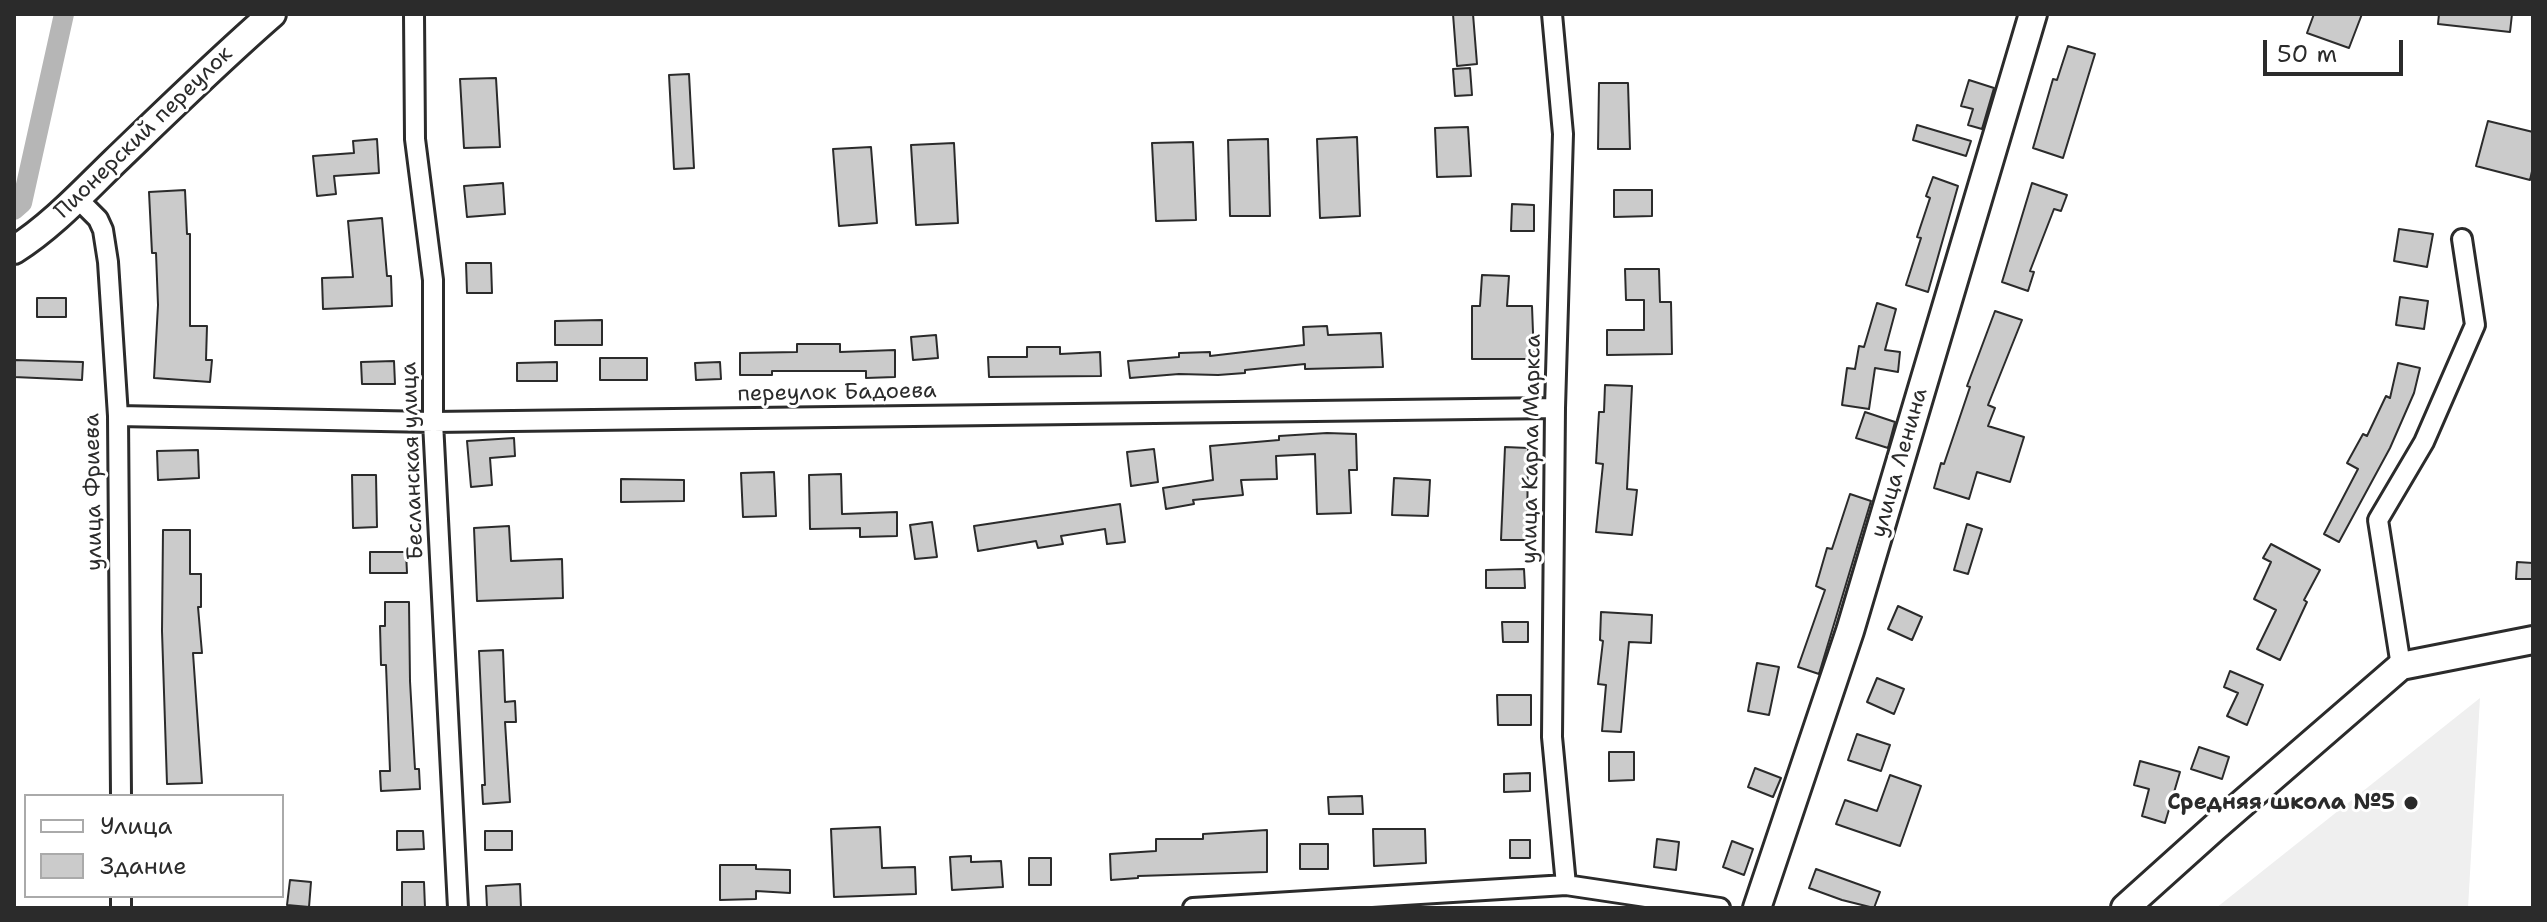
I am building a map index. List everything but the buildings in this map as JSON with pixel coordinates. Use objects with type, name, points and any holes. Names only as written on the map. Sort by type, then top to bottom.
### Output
[{"type":"street","name":"Пионерский переулок","points":[[14,250],[34,237],[77,198],[272,14]]},
{"type":"street","name":"Бесланская улица","points":[[414,14],[415,139],[433,280],[433,422],[458,908]]},
{"type":"street","name":"улица Карла Маркса","points":[[1552,14],[1563,134],[1555,408],[1552,737],[1566,885]]},
{"type":"street","name":"улица Ленина","points":[[1757,908],[1850,631],[2033,14]]},
{"type":"street","name":"улица Фриева","points":[[77,198],[98,219],[108,262],[118,416],[121,794]]},
{"type":"street","points":[[2401,666],[2378,520],[2424,442],[2475,325],[2462,239]]},
{"type":"street","name":"переулок Бадоева","points":[[118,416],[433,422],[1555,408]]},
{"type":"street","points":[[2125,908],[2401,666],[2533,640]]},
{"type":"street","points":[[1193,908],[1566,885],[1720,908]]},
{"type":"shaded area","name":"Средняя школа №5","points":[[2480,698],[2468,908],[2216,908]]},
{"type":"waterway","points":[[14,210],[22,203],[64,14]]},
{"type":"place","name":"Средняя школа №5","points":[[2411,803]]}]
